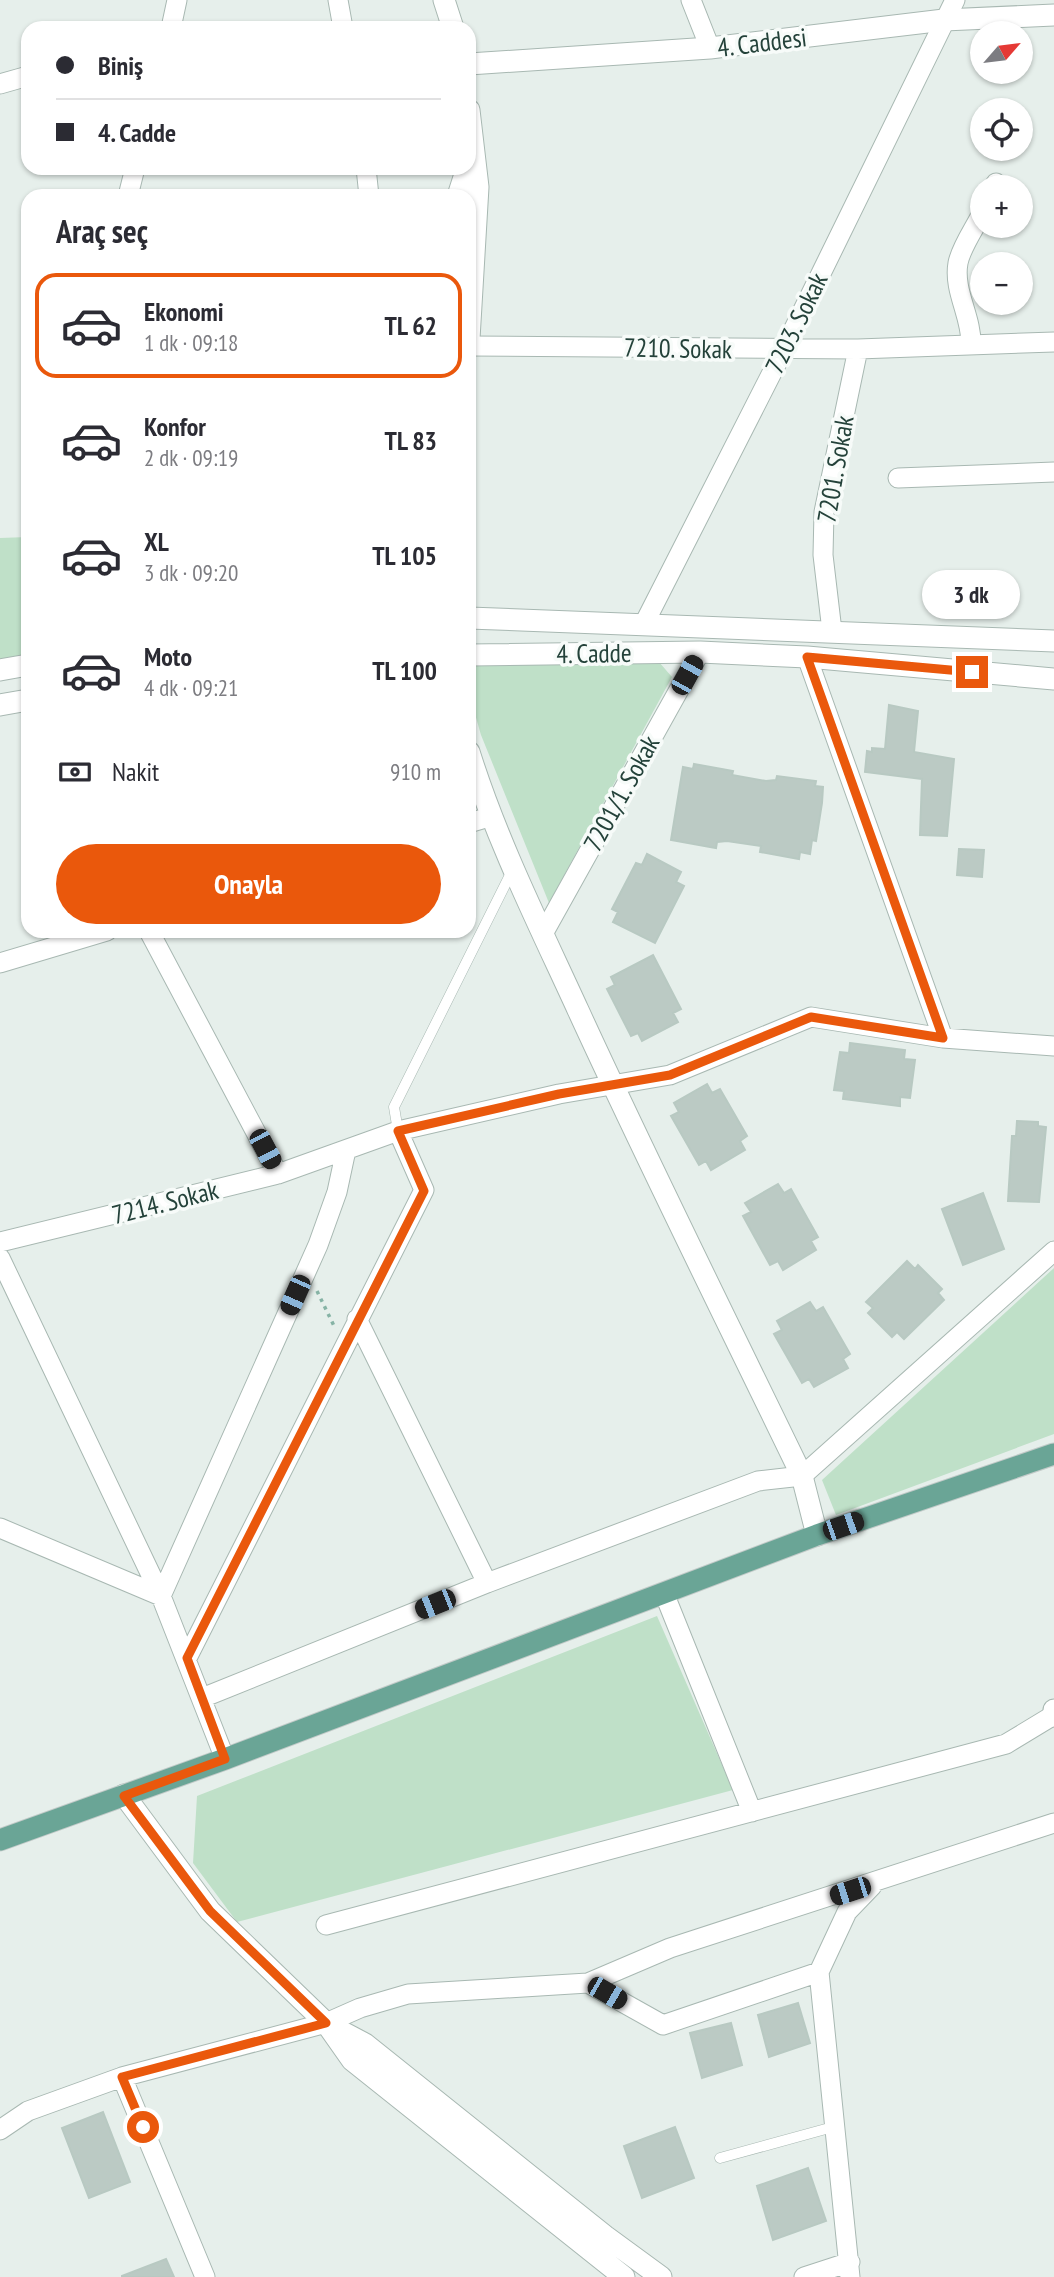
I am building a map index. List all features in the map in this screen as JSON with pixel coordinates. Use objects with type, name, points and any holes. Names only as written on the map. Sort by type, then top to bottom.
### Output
[{"type":"main road","points":[[0,1840],[225,1759],[817,1535],[1054,1454]]},
{"type":"street","points":[[172,21],[177,0]]},
{"type":"street","points":[[338,0],[341,21]]},
{"type":"street","points":[[444,0],[451,21]]},
{"type":"street","points":[[691,0],[710,48]]},
{"type":"street","points":[[944,20],[955,0]]},
{"type":"street","name":"4. Caddesi","points":[[476,64],[710,48],[944,20],[1054,15]]},
{"type":"street","name":"7203. Sokak","points":[[644,624],[784,349],[944,20]]},
{"type":"street","points":[[0,84],[21,78]]},
{"type":"street","points":[[476,210],[476,233]]},
{"type":"street","points":[[970,236],[958,259],[957,273],[970,320],[971,345]]},
{"type":"street","name":"7210. Sokak","points":[[476,346],[858,349],[1054,342]]},
{"type":"street","name":"7201. Sokak","points":[[832,631],[823,523],[858,349]]},
{"type":"street","points":[[898,478],[1054,472]]},
{"type":"street","name":"4. Cadde","points":[[476,618],[1054,641]]},
{"type":"street","name":"4. Cadde","points":[[476,655],[699,652],[807,657],[1054,679]]},
{"type":"street","name":"7201/1. Sokak","points":[[543,934],[699,652]]},
{"type":"street","points":[[807,657],[943,1038]]},
{"type":"street","points":[[0,670],[21,666]]},
{"type":"street","points":[[0,705],[21,702]]},
{"type":"street","points":[[476,800],[479,820],[513,868],[612,1085],[802,1476],[817,1535]]},
{"type":"street","points":[[0,963],[84,938]]},
{"type":"street","points":[[153,938],[278,1174]]},
{"type":"street","name":"7214. Sokak","points":[[0,1242],[278,1174],[398,1131],[670,1075],[811,1017],[943,1038],[1054,1046]]},
{"type":"street","points":[[187,1658],[424,1191],[398,1131]]},
{"type":"street","points":[[161,1596],[306,1270],[337,1192],[346,1150]]},
{"type":"street","points":[[202,1698],[487,1583],[758,1482],[802,1476],[1054,1251]]},
{"type":"street","points":[[0,1258],[161,1596],[225,1759]]},
{"type":"street","points":[[357,1319],[487,1583]]},
{"type":"street","points":[[0,1528],[161,1596]]},
{"type":"street","points":[[664,1593],[752,1812]]},
{"type":"street","points":[[327,1925],[1006,1744],[1054,1714]]},
{"type":"street","points":[[124,1796],[210,1911],[326,2023],[352,2060],[624,2277]]},
{"type":"street","points":[[0,2130],[28,2111],[122,2077],[326,2023],[360,2008],[408,1994],[588,1983],[670,1948],[1054,1824]]},
{"type":"street","points":[[804,2277],[850,2269],[833,2127],[819,1972],[847,1912],[876,1882]]},
{"type":"street","points":[[588,1983],[663,2025],[819,1972]]},
{"type":"street","points":[[326,2023],[365,2044],[604,2236],[661,2277]]},
{"type":"street","points":[[122,2077],[205,2277]]},
{"type":"lane","points":[[398,1131],[394,1107],[513,868]]},
{"type":"lane","points":[[720,2158],[833,2127]]},
{"type":"path","points":[[306,1270],[344,1346]]},
{"type":"green space","points":[[21,537],[21,656],[0,659],[0,538]]},
{"type":"green space","points":[[481,660],[659,662],[672,677],[549,903],[481,735],[476,718],[476,664]]},
{"type":"green space","points":[[1054,1268],[1054,1434],[836,1515],[822,1480]]},
{"type":"green space","points":[[657,1616],[733,1790],[237,1922],[193,1863],[197,1796]]},
{"type":"building","points":[[889,705],[918,711],[914,752],[954,759],[947,836],[920,835],[922,779],[865,772],[867,751],[872,752],[872,748],[885,749]]},
{"type":"building","points":[[694,764],[733,771],[732,775],[766,781],[776,780],[777,776],[816,781],[815,786],[823,787],[822,803],[816,841],[812,840],[810,854],[800,852],[799,859],[760,852],[761,846],[727,841],[717,842],[716,848],[671,840],[683,767],[693,769]]},
{"type":"building","points":[[959,849],[984,850],[982,877],[957,875]]},
{"type":"building","points":[[647,854],[681,872],[676,882],[684,886],[655,943],[613,922],[618,912],[612,909],[636,863],[642,865]]},
{"type":"building","points":[[653,955],[681,1009],[673,1013],[678,1022],[642,1041],[638,1033],[631,1036],[607,989],[615,985],[611,977]]},
{"type":"building","points":[[850,1043],[905,1050],[904,1059],[915,1060],[910,1098],[900,1097],[900,1106],[843,1099],[844,1091],[834,1090],[840,1052],[849,1053]]},
{"type":"building","points":[[707,1084],[712,1093],[720,1089],[747,1136],[740,1141],[745,1150],[711,1170],[706,1161],[699,1165],[671,1116],[679,1112],[674,1103]]},
{"type":"building","points":[[1017,1121],[1038,1122],[1038,1126],[1046,1127],[1039,1202],[1008,1201],[1012,1136],[1016,1136]]},
{"type":"building","points":[[778,1184],[784,1193],[791,1189],[818,1237],[811,1241],[816,1250],[783,1270],[778,1261],[770,1265],[743,1216],[751,1212],[745,1203]]},
{"type":"building","points":[[983,1193],[1004,1249],[963,1265],[942,1209]]},
{"type":"building","points":[[907,1261],[915,1269],[918,1265],[942,1289],[938,1293],[944,1300],[904,1339],[897,1332],[892,1337],[868,1313],[873,1308],[866,1302]]},
{"type":"building","points":[[810,1302],[816,1311],[823,1307],[850,1354],[843,1359],[848,1368],[814,1387],[809,1379],[802,1383],[774,1334],[782,1330],[777,1321]]},
{"type":"building","points":[[798,2003],[810,2043],[769,2057],[758,2015]]},
{"type":"building","points":[[731,2023],[742,2065],[702,2078],[690,2033]]},
{"type":"building","points":[[103,2112],[130,2182],[89,2198],[62,2128]]},
{"type":"building","points":[[675,2127],[694,2178],[642,2198],[624,2146]]},
{"type":"building","points":[[808,2168],[826,2221],[773,2240],[757,2186]]},
{"type":"building","points":[[166,2259],[174,2277],[122,2277],[122,2276]]},
{"type":"route","points":[[143,2127],[122,2077],[326,2023],[210,1911],[124,1796],[225,1759],[187,1658],[424,1191],[398,1131],[559,1094],[670,1075],[811,1017],[943,1038],[807,657],[972,672]]}]
